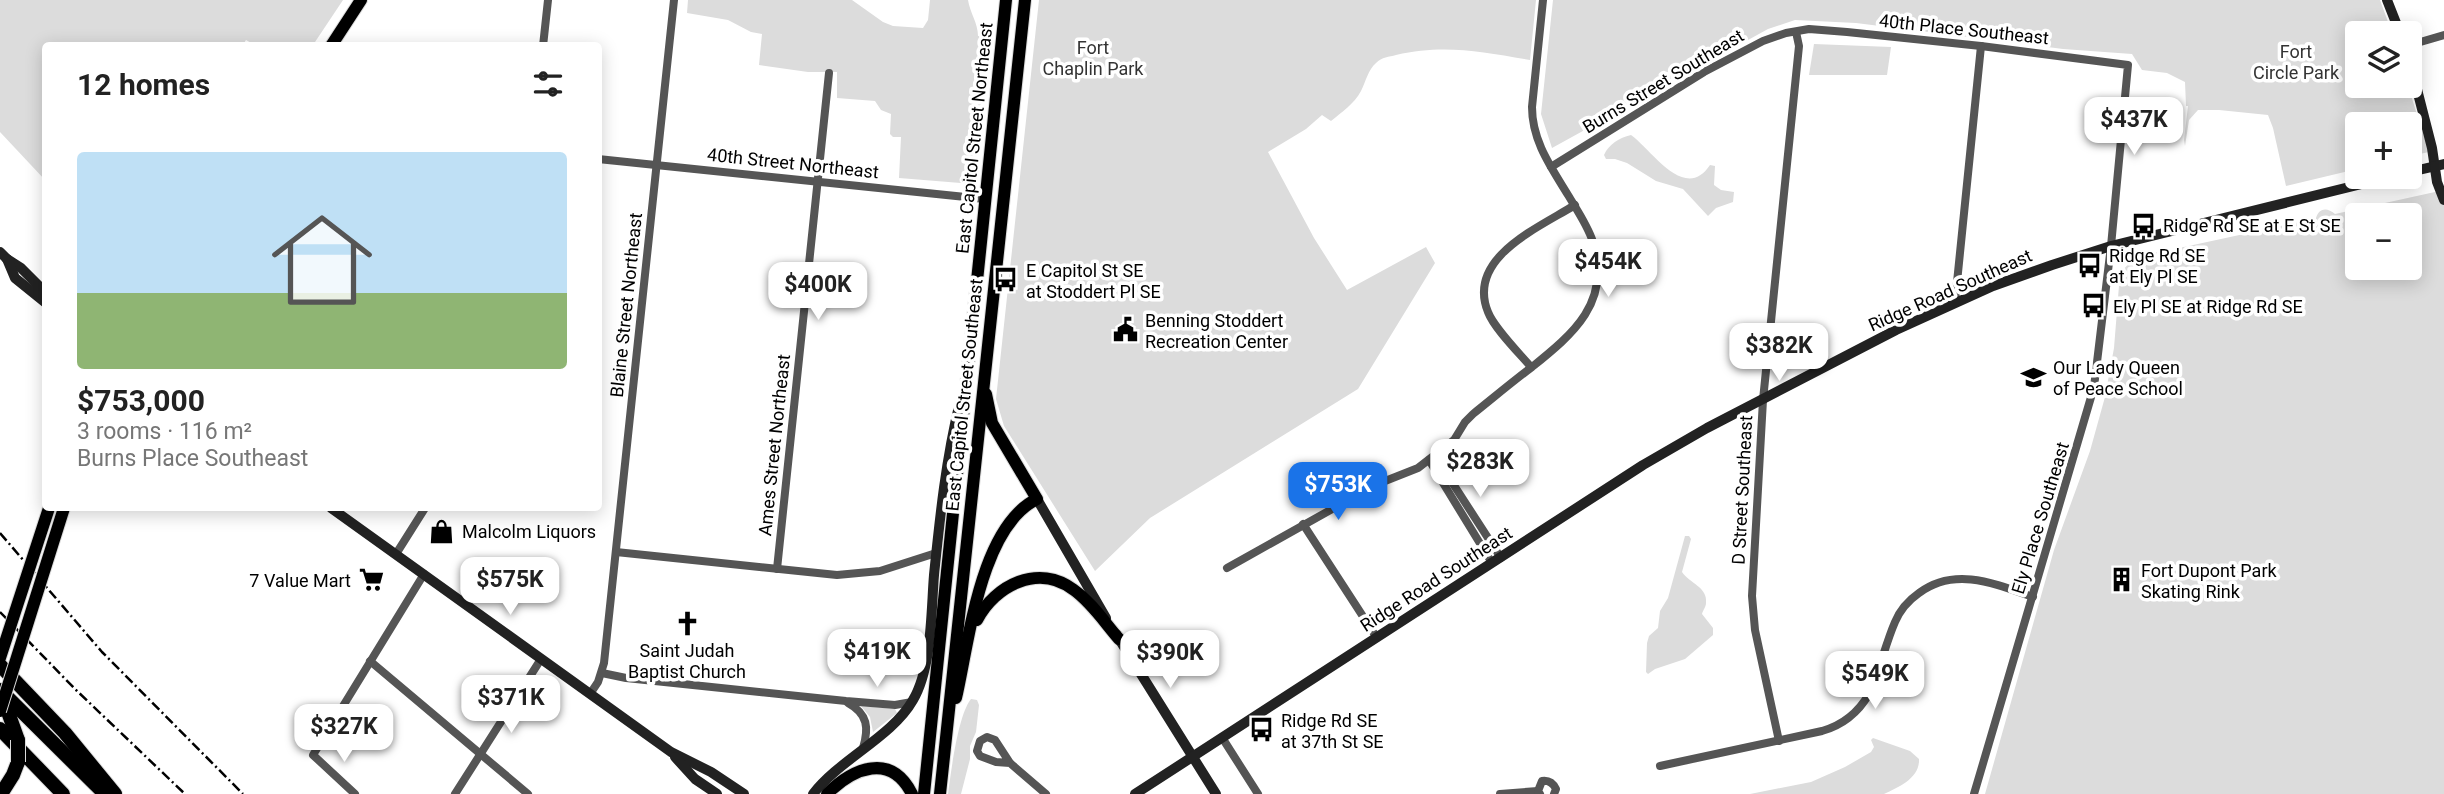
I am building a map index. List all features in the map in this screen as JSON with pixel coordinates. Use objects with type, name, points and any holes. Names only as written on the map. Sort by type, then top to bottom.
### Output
[{"type":"highway","points":[[0,665],[65,733],[114,794]]},
{"type":"highway","points":[[0,691],[18,740],[18,762],[1,794]]},
{"type":"highway","points":[[0,691],[105,794]]},
{"type":"highway","points":[[0,729],[63,794]]},
{"type":"main road","points":[[334,42],[361,0]]},
{"type":"main road","name":"East Capitol Street Northeast","points":[[924,794],[1006,0]]},
{"type":"main road","name":"East Capitol Street Southeast","points":[[940,794],[1025,0]]},
{"type":"main road","points":[[2387,0],[2395,21]]},
{"type":"main road","points":[[2420,98],[2440,165],[2437,183],[2444,200]]},
{"type":"main road","points":[[2422,169],[2440,165]]},
{"type":"main road","name":"Ridge Road Southeast","points":[[1135,794],[1643,465],[1763,400],[1955,303],[2032,271],[2111,246],[2345,188]]},
{"type":"main road","points":[[4,256],[42,289]]},
{"type":"main road","points":[[4,256],[15,278],[42,300]]},
{"type":"main road","name":"East Capitol Street Northeast","points":[[813,794],[833,771],[903,715],[912,702],[923,675],[948,449],[970,363]]},
{"type":"main road","points":[[984,366],[986,396],[992,423],[1119,639],[1216,794]]},
{"type":"main road","points":[[942,771],[980,587],[990,556],[1016,516],[1037,499]]},
{"type":"main road","points":[[0,658],[48,511]]},
{"type":"main road","points":[[0,711],[63,511]]},
{"type":"main road","points":[[335,511],[670,752],[711,772],[744,794]]},
{"type":"main road","points":[[969,643],[979,616],[993,597],[1014,583],[1036,578],[1056,581],[1074,590],[1119,639]]},
{"type":"main road","points":[[670,752],[695,779],[717,794]]},
{"type":"main road","points":[[827,794],[852,773],[871,768],[884,769],[895,774],[912,794]]},
{"type":"street","points":[[543,42],[548,0]]},
{"type":"street","name":"Blaine Street Northeast","points":[[590,694],[602,673],[674,0]]},
{"type":"street","points":[[1227,569],[1375,485],[1418,468],[1454,440],[1469,418],[1576,329],[1593,298],[1598,275],[1594,245],[1534,133],[1532,117],[1544,0]]},
{"type":"street","name":"40th Place Southeast","points":[[1796,32],[1809,29],[1834,31],[2128,65]]},
{"type":"street","name":"Burns Street Southeast","points":[[1551,167],[1704,72],[1763,41],[1796,32]]},
{"type":"street","name":"D Street Southeast","points":[[1779,741],[1752,610],[1763,400],[1799,46],[1796,32]]},
{"type":"street","points":[[2422,41],[2444,35]]},
{"type":"street","points":[[1955,303],[1981,46]]},
{"type":"street","name":"Ely Place Southeast","points":[[1974,794],[2094,387],[2111,246],[2128,65]]},
{"type":"street","name":"Ames Street Northeast","points":[[777,569],[829,73]]},
{"type":"street","name":"40th Street Northeast","points":[[602,159],[985,199]]},
{"type":"street","points":[[1531,368],[1489,315],[1484,300],[1485,282],[1490,267],[1500,254],[1574,205]]},
{"type":"street","points":[[1432,458],[1497,560]]},
{"type":"street","points":[[396,554],[423,511]]},
{"type":"street","points":[[1303,524],[1377,638]]},
{"type":"street","points":[[616,552],[854,575],[880,571],[936,553]]},
{"type":"street","points":[[355,794],[313,755],[424,574]]},
{"type":"street","points":[[1660,766],[1828,729],[1847,720],[1869,694],[1896,619],[1909,601],[1927,587],[1949,579],[1981,580],[2033,597]]},
{"type":"street","points":[[455,794],[541,659]]},
{"type":"street","points":[[370,661],[528,794]]},
{"type":"street","points":[[602,673],[626,678],[846,701],[895,705],[912,702]]},
{"type":"street","points":[[846,701],[864,714],[867,733],[863,748]]},
{"type":"street","points":[[1223,739],[1258,794]]},
{"type":"street","points":[[1010,763],[1046,794]]},
{"type":"street","points":[[1500,794],[1539,792],[1542,781],[1545,780],[1554,785],[1555,794]]},
{"type":"green space","points":[[0,0],[343,0],[315,42],[42,42],[42,177],[0,132]]},
{"type":"green space","points":[[688,0],[852,0],[893,26],[923,28],[928,20],[930,0],[968,0],[978,36],[988,37],[973,184],[899,178],[901,137],[893,137],[890,134],[891,114],[881,110],[875,101],[837,98],[837,72],[808,72],[759,65],[762,34],[751,32],[728,20],[687,13]]},
{"type":"green space","name":"Fort Chaplin Park","points":[[1039,0],[1536,0],[1530,60],[1447,50],[1414,52],[1383,58],[1369,72],[1358,96],[1331,121],[1322,115],[1306,129],[1268,152],[1314,238],[1347,290],[1426,247],[1435,263],[1358,389],[1150,518],[1095,571],[1004,426],[996,399]]},
{"type":"green space","name":"Fort Circle Park","points":[[1553,0],[2380,0],[2388,21],[2345,21],[2345,98],[2412,98],[2416,112],[2345,112],[2345,172],[2286,186],[2268,115],[2198,110],[2189,120],[2185,146],[2188,106],[2185,82],[2167,73],[2142,70],[2132,54],[2063,49],[1856,23],[1795,20],[1768,29],[1552,148],[1541,114]]},
{"type":"green space","points":[[1814,44],[1891,47],[1887,75],[1809,75]]},
{"type":"green space","name":"Fort Circle Park","points":[[2422,130],[2429,152],[2422,153]]},
{"type":"green space","points":[[1631,135],[1669,170],[1680,176],[1690,178],[1700,175],[1710,165],[1715,166],[1714,185],[1721,190],[1734,192],[1733,202],[1716,208],[1708,216],[1683,189],[1656,181],[1627,163],[1606,159],[1604,155],[1612,145]]},
{"type":"green space","points":[[2444,190],[2444,794],[1985,794],[2054,550],[2090,451],[2105,397],[2114,348],[2120,273],[2137,255],[2281,226],[2293,218],[2301,221],[2316,218],[2319,212],[2329,210],[2335,214],[2345,212],[2345,280],[2422,280],[2422,203],[2385,203]]},
{"type":"green space","points":[[1685,536],[1691,539],[1682,572],[1704,593],[1706,604],[1702,614],[1713,628],[1713,635],[1685,659],[1648,674],[1647,643],[1649,636],[1658,628],[1660,611],[1668,598]]},
{"type":"green space","points":[[971,699],[977,700],[979,705],[976,732],[970,746],[970,759],[961,794],[948,794],[959,730]]},
{"type":"green space","points":[[861,706],[895,709],[897,713],[873,732],[870,717]]},
{"type":"green space","points":[[1873,738],[1910,751],[1919,759],[1912,777],[1884,794],[1750,794],[1811,782],[1845,767],[1871,752],[1874,747],[1871,740]]},
{"type":"railway","points":[[0,533],[102,652],[243,794]]},
{"type":"railway","points":[[0,612],[76,690],[185,794]]},
{"type":"place","name":"Ridge Rd SE at E St SE","points":[[2143,225]]},
{"type":"place","name":"Ridge Rd SE at Ely Pl SE","points":[[2089,265]]},
{"type":"place","name":"E Capitol St SE at Stoddert Pl SE","points":[[1006,280]]},
{"type":"place","name":"Ely Pl SE at Ridge Rd SE","points":[[2093,306]]},
{"type":"place","name":"Benning Stoddert Recreation Center","points":[[1125,330]]},
{"type":"place","name":"Our Lady Queen of Peace School","points":[[2033,377]]},
{"type":"place","name":"Malcolm Liquors","points":[[442,531]]},
{"type":"place","name":"7 Value Mart","points":[[371,580]]},
{"type":"place","name":"Fort Dupont Park Skating Rink","points":[[2121,580]]},
{"type":"place","name":"Saint Judah Baptist Church","points":[[687,623]]},
{"type":"place","name":"Ridge Rd SE at 37th St SE","points":[[1261,730]]}]
